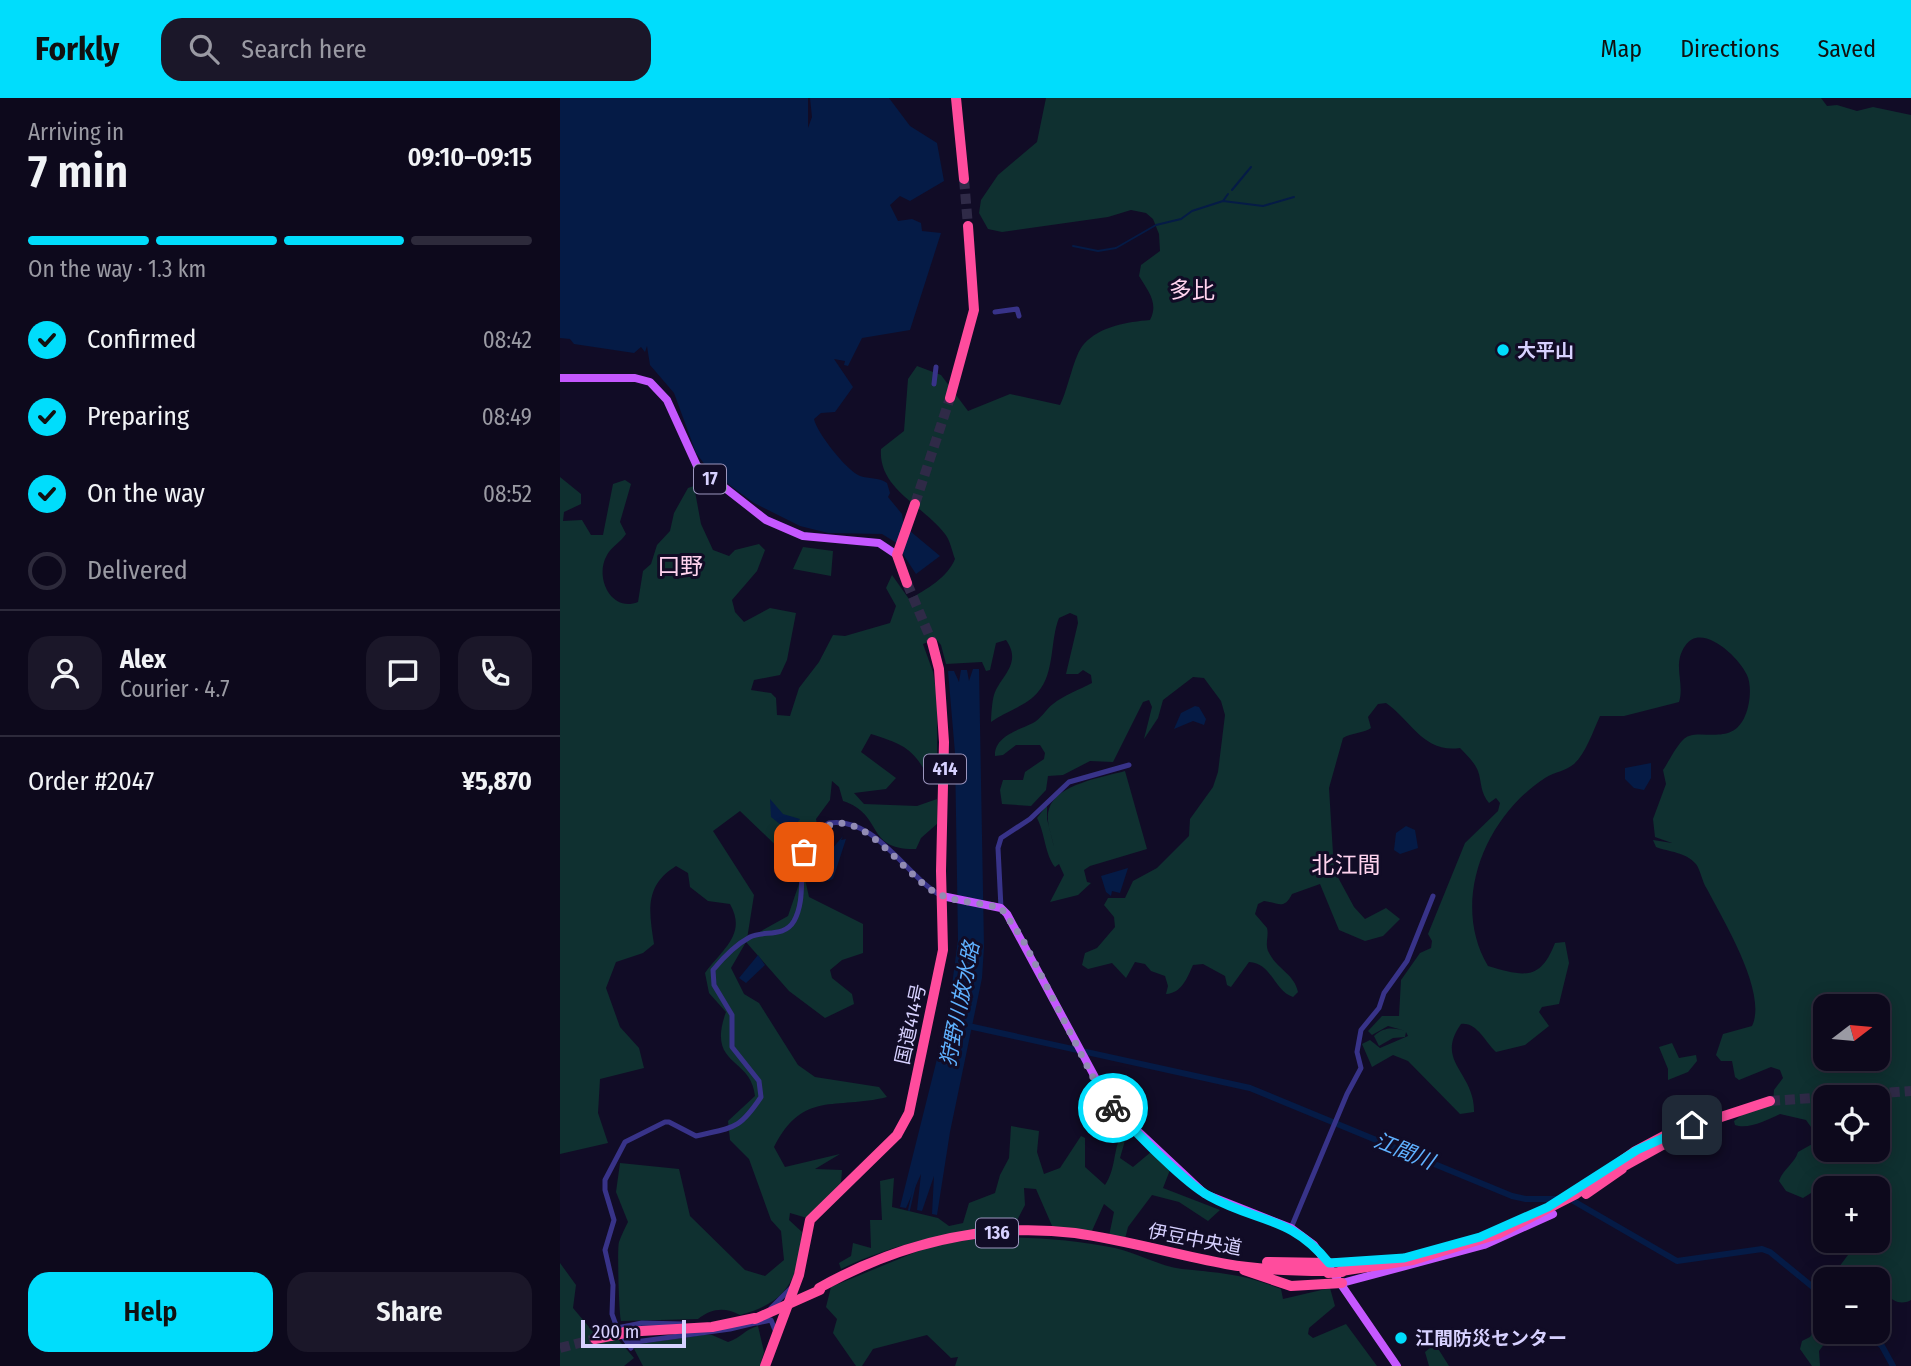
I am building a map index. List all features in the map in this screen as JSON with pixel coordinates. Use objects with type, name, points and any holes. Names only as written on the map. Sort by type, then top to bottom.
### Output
[{"type":"highway","points":[[956,98],[964,178]]},
{"type":"highway","points":[[950,398],[974,310],[968,226]]},
{"type":"highway","points":[[907,583],[898,553],[915,504]]},
{"type":"highway","name":"国道414号","points":[[765,1366],[785,1307],[796,1289],[810,1220],[893,1139],[909,1116],[942,956],[946,897],[944,742],[939,668],[932,642]]},
{"type":"highway","name":"136","points":[[1551,1210],[1666,1135],[1771,1102]]},
{"type":"highway","name":"伊豆中央道","points":[[622,1336],[724,1327],[755,1319],[901,1252],[966,1236],[1031,1232],[1101,1240],[1208,1262],[1262,1268],[1328,1269],[1341,1275],[1448,1251],[1498,1234],[1551,1210],[1576,1195]]},
{"type":"highway","points":[[796,1289],[901,1252]]},
{"type":"highway","points":[[785,1307],[901,1252]]},
{"type":"highway","points":[[1208,1262],[1246,1271],[1278,1284],[1341,1275]]},
{"type":"highway","name":"伊豆中央道","points":[[594,1338],[712,1327],[755,1319]]},
{"type":"highway","points":[[622,1336],[680,1324]]},
{"type":"highway","points":[[652,1332],[702,1332]]},
{"type":"main road","name":"17","points":[[560,378],[635,378],[650,382],[667,400],[697,466],[766,520],[803,536],[879,543],[898,553]]},
{"type":"main road","points":[[946,897],[998,907],[1022,938],[1110,1105],[1200,1190],[1235,1208],[1291,1228],[1314,1245],[1328,1269],[1437,1251],[1551,1210]]},
{"type":"main road","points":[[1341,1275],[1397,1366]]},
{"type":"street","points":[[995,312],[1017,309],[1019,316]]},
{"type":"street","points":[[934,384],[936,368]]},
{"type":"street","points":[[998,907],[998,848],[1001,838],[1030,819],[1069,782],[1129,765]]},
{"type":"street","points":[[785,1307],[755,1319],[702,1332],[622,1336],[611,1308],[613,1285],[605,1250],[614,1220],[604,1186],[620,1147],[632,1138],[669,1122],[696,1136],[737,1125],[746,1120],[761,1097],[759,1081],[732,1047],[733,1018],[712,981],[714,967],[751,937],[782,932],[793,924],[798,908],[804,852],[830,823],[846,824],[867,833],[925,885],[946,897]]},
{"type":"street","points":[[1291,1228],[1334,1123],[1361,1068],[1357,1052],[1361,1030],[1379,1008],[1384,993],[1409,957],[1433,895]]},
{"type":"street","points":[[755,1319],[796,1289]]},
{"type":"street","points":[[680,1324],[771,1320],[776,1333]]},
{"type":"green space","points":[[1046,98],[1821,98],[1827,106],[1837,105],[1857,111],[1873,107],[1911,115],[1911,1300],[1900,1302],[1890,1298],[1890,1267],[1839,1267],[1850,1253],[1890,1253],[1890,1176],[1813,1176],[1813,1192],[1803,1198],[1786,1191],[1779,1181],[1798,1152],[1813,1144],[1813,1162],[1890,1162],[1890,1085],[1813,1085],[1813,1138],[1806,1120],[1780,1114],[1752,1125],[1735,1125],[1734,1121],[1747,1111],[1773,1105],[1774,1090],[1783,1078],[1780,1070],[1771,1067],[1739,1080],[1735,1077],[1732,1061],[1721,1061],[1716,1055],[1723,1034],[1752,1026],[1754,995],[1749,976],[1696,864],[1682,855],[1656,847],[1653,840],[1672,843],[1655,837],[1653,819],[1666,784],[1663,770],[1678,746],[1689,736],[1718,735],[1733,731],[1745,716],[1750,695],[1749,679],[1728,651],[1710,639],[1692,639],[1685,646],[1679,660],[1679,702],[1624,716],[1600,716],[1586,748],[1578,759],[1571,766],[1545,778],[1524,795],[1505,815],[1491,838],[1480,863],[1472,915],[1477,941],[1488,966],[1529,973],[1543,964],[1555,943],[1565,942],[1569,963],[1559,1004],[1542,1007],[1539,1012],[1549,1026],[1525,1045],[1496,1052],[1476,1029],[1461,1024],[1452,1048],[1473,1098],[1474,1112],[1460,1114],[1408,1061],[1393,1055],[1372,1067],[1362,1044],[1370,1040],[1380,1048],[1408,1036],[1406,1032],[1405,1037],[1393,1038],[1379,1046],[1374,1036],[1382,1031],[1406,1031],[1388,1026],[1372,1035],[1368,1031],[1382,1016],[1399,1016],[1401,980],[1420,953],[1431,948],[1432,941],[1428,934],[1465,843],[1498,811],[1500,803],[1496,798],[1489,803],[1486,799],[1473,762],[1460,748],[1436,746],[1427,741],[1386,703],[1378,704],[1368,717],[1371,728],[1343,738],[1329,788],[1334,870],[1354,907],[1365,919],[1386,908],[1400,919],[1383,936],[1365,941],[1339,930],[1320,884],[1292,894],[1284,904],[1264,901],[1258,904],[1255,914],[1267,928],[1268,951],[1296,986],[1298,992],[1293,997],[1281,989],[1263,967],[1249,962],[1231,987],[1227,985],[1225,976],[1203,964],[1193,965],[1180,988],[1166,994],[1168,986],[1165,976],[1151,971],[1145,964],[1135,962],[1126,978],[1112,963],[1088,969],[1082,965],[1085,953],[1097,948],[1115,927],[1114,917],[1104,905],[1108,898],[1125,898],[1133,881],[1157,868],[1189,836],[1190,819],[1213,787],[1218,772],[1225,715],[1221,701],[1204,678],[1193,677],[1163,700],[1158,718],[1144,739],[1152,707],[1149,700],[1143,702],[1113,762],[1090,761],[1063,775],[1048,776],[1046,790],[1031,806],[1002,804],[1000,790],[1003,780],[1023,780],[1025,772],[1044,759],[1045,753],[1040,745],[1016,745],[1003,755],[995,756],[999,743],[1008,735],[1036,721],[1057,701],[1092,683],[1091,675],[1083,670],[1078,674],[1066,674],[1078,623],[1077,616],[1070,613],[1059,618],[1050,666],[1038,692],[1028,701],[991,722],[994,695],[1011,663],[1011,648],[1006,640],[996,643],[990,670],[986,671],[982,662],[946,664],[941,645],[936,639],[923,644],[933,672],[937,697],[937,781],[930,780],[907,749],[871,734],[861,752],[896,778],[886,789],[854,793],[864,804],[917,806],[937,799],[938,823],[921,838],[916,849],[900,848],[881,838],[865,815],[843,801],[839,787],[832,781],[830,800],[816,819],[823,857],[819,881],[805,879],[809,897],[863,924],[863,953],[842,960],[830,970],[832,978],[852,994],[854,1004],[825,1018],[789,991],[746,942],[731,968],[744,994],[759,1003],[798,1065],[815,1077],[879,1087],[887,1097],[809,1110],[785,1129],[774,1147],[785,1167],[840,1154],[815,1169],[842,1170],[841,1183],[807,1218],[790,1213],[789,1220],[802,1232],[797,1263],[788,1287],[769,1303],[740,1315],[719,1310],[698,1319],[621,1321],[618,1247],[628,1222],[616,1192],[620,1163],[679,1169],[690,1216],[745,1270],[765,1276],[784,1260],[781,1231],[771,1220],[749,1159],[730,1140],[728,1121],[755,1096],[752,1083],[746,1074],[725,1052],[721,1030],[726,1012],[709,993],[705,973],[731,941],[736,924],[735,915],[730,904],[708,901],[690,887],[688,873],[676,866],[658,882],[651,900],[654,944],[643,953],[616,962],[606,988],[620,1027],[639,1048],[644,1068],[600,1079],[598,1113],[608,1143],[560,1154],[560,477],[581,494],[581,504],[564,512],[563,521],[582,520],[591,535],[603,535],[613,484],[625,480],[631,484],[620,522],[626,534],[611,549],[603,564],[607,591],[620,602],[638,602],[643,571],[651,564],[657,545],[670,531],[674,513],[688,488],[694,486],[701,524],[713,550],[729,556],[735,550],[759,544],[765,550],[757,571],[732,600],[735,612],[744,622],[770,608],[796,613],[787,660],[780,675],[754,680],[751,690],[771,693],[776,698],[777,715],[790,716],[799,688],[819,662],[833,635],[845,636],[890,623],[896,606],[886,588],[892,575],[909,599],[942,577],[955,559],[945,534],[894,486],[882,463],[881,449],[904,431],[908,379],[917,366],[941,375],[968,411],[1010,394],[1060,405],[1077,356],[1084,344],[1106,329],[1150,320],[1153,303],[1139,276],[1141,265],[1160,251],[1159,234],[1153,219],[1146,213],[1131,210],[1108,217],[1002,232],[988,229],[979,213],[981,200],[998,175],[1037,142]],"holes":[[[740,811],[789,858],[801,878],[788,916],[747,939],[754,895],[713,831]]]},
{"type":"green space","points":[[803,547],[833,551],[831,576],[793,569]]},
{"type":"green space","points":[[1125,771],[1147,849],[1090,866],[1084,870],[1087,882],[1091,883],[1078,895],[1050,902],[1064,875],[1059,864],[1055,867],[1052,862],[1037,818],[1047,805],[1049,826],[1049,809],[1053,800],[1061,793],[1094,779]]},
{"type":"green space","points":[[1672,1043],[1679,1058],[1696,1055],[1697,1061],[1688,1072],[1668,1080],[1668,1069],[1659,1047]]},
{"type":"green space","points":[[1011,1126],[1039,1131],[1037,1152],[1044,1174],[1060,1168],[1081,1136],[1085,1138],[1085,1167],[1105,1185],[1121,1135],[1118,1131],[1128,1130],[1120,1158],[1133,1167],[1151,1152],[1170,1170],[1163,1188],[1220,1210],[1208,1221],[1179,1202],[1152,1195],[1128,1227],[1125,1239],[1109,1236],[1114,1212],[1104,1204],[1091,1233],[1053,1228],[1036,1189],[1024,1188],[1025,1205],[1014,1226],[926,1239],[841,1269],[839,1263],[851,1256],[853,1243],[871,1248],[870,1220],[882,1220],[880,1181],[894,1178],[892,1207],[938,1218],[949,1226],[963,1223],[969,1203],[995,1193],[1009,1158]]},
{"type":"green space","points":[[986,1237],[1050,1239],[1115,1248],[1173,1267],[1255,1280],[1281,1289],[1283,1299],[1330,1288],[1335,1306],[1309,1328],[1308,1334],[1313,1338],[1346,1324],[1377,1366],[955,1366],[958,1357],[951,1358],[927,1335],[873,1349],[862,1366],[856,1366],[833,1333],[837,1319],[826,1307],[831,1287],[928,1247]]},
{"type":"green space","points":[[560,1263],[576,1285],[573,1308],[594,1333],[596,1340],[617,1338],[634,1358],[624,1366],[560,1366]]},
{"type":"green space","points":[[758,1326],[764,1352],[760,1366],[643,1366],[632,1345],[703,1335],[712,1335],[728,1342]]},
{"type":"green space","points":[[1813,1332],[1813,1344],[1824,1344],[1819,1351],[1820,1366],[1812,1366],[1800,1349],[1802,1341]]},
{"type":"green space","points":[[1431,1347],[1437,1347],[1449,1366],[1429,1366],[1425,1352]]},
{"type":"water","points":[[560,98],[808,98],[808,128],[812,117],[810,98],[889,98],[910,126],[937,143],[944,181],[910,201],[900,196],[890,205],[898,221],[912,219],[921,223],[922,231],[941,233],[910,330],[862,338],[848,366],[844,365],[845,361],[834,359],[853,387],[835,412],[821,413],[814,419],[826,442],[847,467],[860,476],[887,483],[890,493],[888,497],[902,514],[904,526],[940,556],[916,574],[895,542],[882,534],[828,533],[800,526],[754,503],[709,470],[696,453],[674,393],[650,365],[647,346],[645,352],[641,347],[634,353],[574,344],[570,339],[560,338]]},
{"type":"water","name":"狩野川放水路","points":[[973,669],[979,669],[984,947],[982,978],[950,1132],[937,1215],[932,1214],[934,1176],[922,1211],[917,1210],[921,1174],[906,1208],[900,1207],[948,1015],[958,940],[955,753],[948,671],[954,671],[959,682],[961,670],[967,670],[969,681]]},
{"type":"water","points":[[1195,706],[1199,707],[1206,719],[1204,725],[1193,721],[1174,729],[1181,713]]},
{"type":"water","points":[[1651,763],[1651,778],[1644,790],[1634,788],[1625,779],[1625,768]]},
{"type":"water","points":[[770,799],[783,814],[800,819],[790,832],[771,817]]},
{"type":"water","points":[[1406,826],[1415,830],[1418,848],[1400,854],[1394,850],[1396,833]]},
{"type":"water","points":[[843,836],[841,840],[846,839],[833,879],[828,881],[826,862],[832,860],[831,850]]},
{"type":"water","points":[[1128,868],[1120,893],[1112,891],[1111,896],[1106,892],[1101,876]]},
{"type":"water","points":[[758,955],[765,965],[746,983],[739,978]]},
{"type":"waterway","points":[[1232,190],[1251,167]]},
{"type":"waterway","points":[[1223,201],[1228,194]]},
{"type":"waterway","points":[[1073,246],[1098,251],[1116,248],[1156,225],[1181,219],[1192,211],[1223,201],[1263,206],[1294,197]]},
{"type":"waterway","name":"江間川","points":[[964,1025],[1250,1088],[1512,1196],[1526,1199],[1570,1199],[1677,1261],[1762,1249],[1770,1252],[1813,1287]]},
{"type":"waterway","points":[[909,1210],[915,1184]]},
{"type":"waterway","name":"江間川","points":[[1880,1344],[1893,1366]]},
{"type":"tunnel","points":[[964,179],[968,226]]},
{"type":"tunnel","points":[[915,504],[950,398]]},
{"type":"tunnel","points":[[907,583],[932,642]]},
{"type":"tunnel","points":[[1770,1101],[1911,1091]]},
{"type":"tunnel","points":[[560,1348],[595,1339]]},
{"type":"way so far","points":[[804,852],[821,829],[830,823],[840,822],[867,833],[881,843],[925,885],[942,896],[1001,908],[1022,938],[1100,1091],[1113,1108]]},
{"type":"place","name":"大平山","points":[[1503,350]]},
{"type":"place","name":"江間防災センター","points":[[1401,1338]]},
{"type":"district","name":"多比","points":[[1192,290]]},
{"type":"district","name":"口野","points":[[680,566]]},
{"type":"district","name":"北江間","points":[[1346,865]]},
{"type":"route","points":[[1113,1108],[1205,1194],[1291,1228],[1314,1245],[1329,1263],[1404,1258],[1480,1237],[1548,1207],[1637,1150],[1692,1125]]}]
